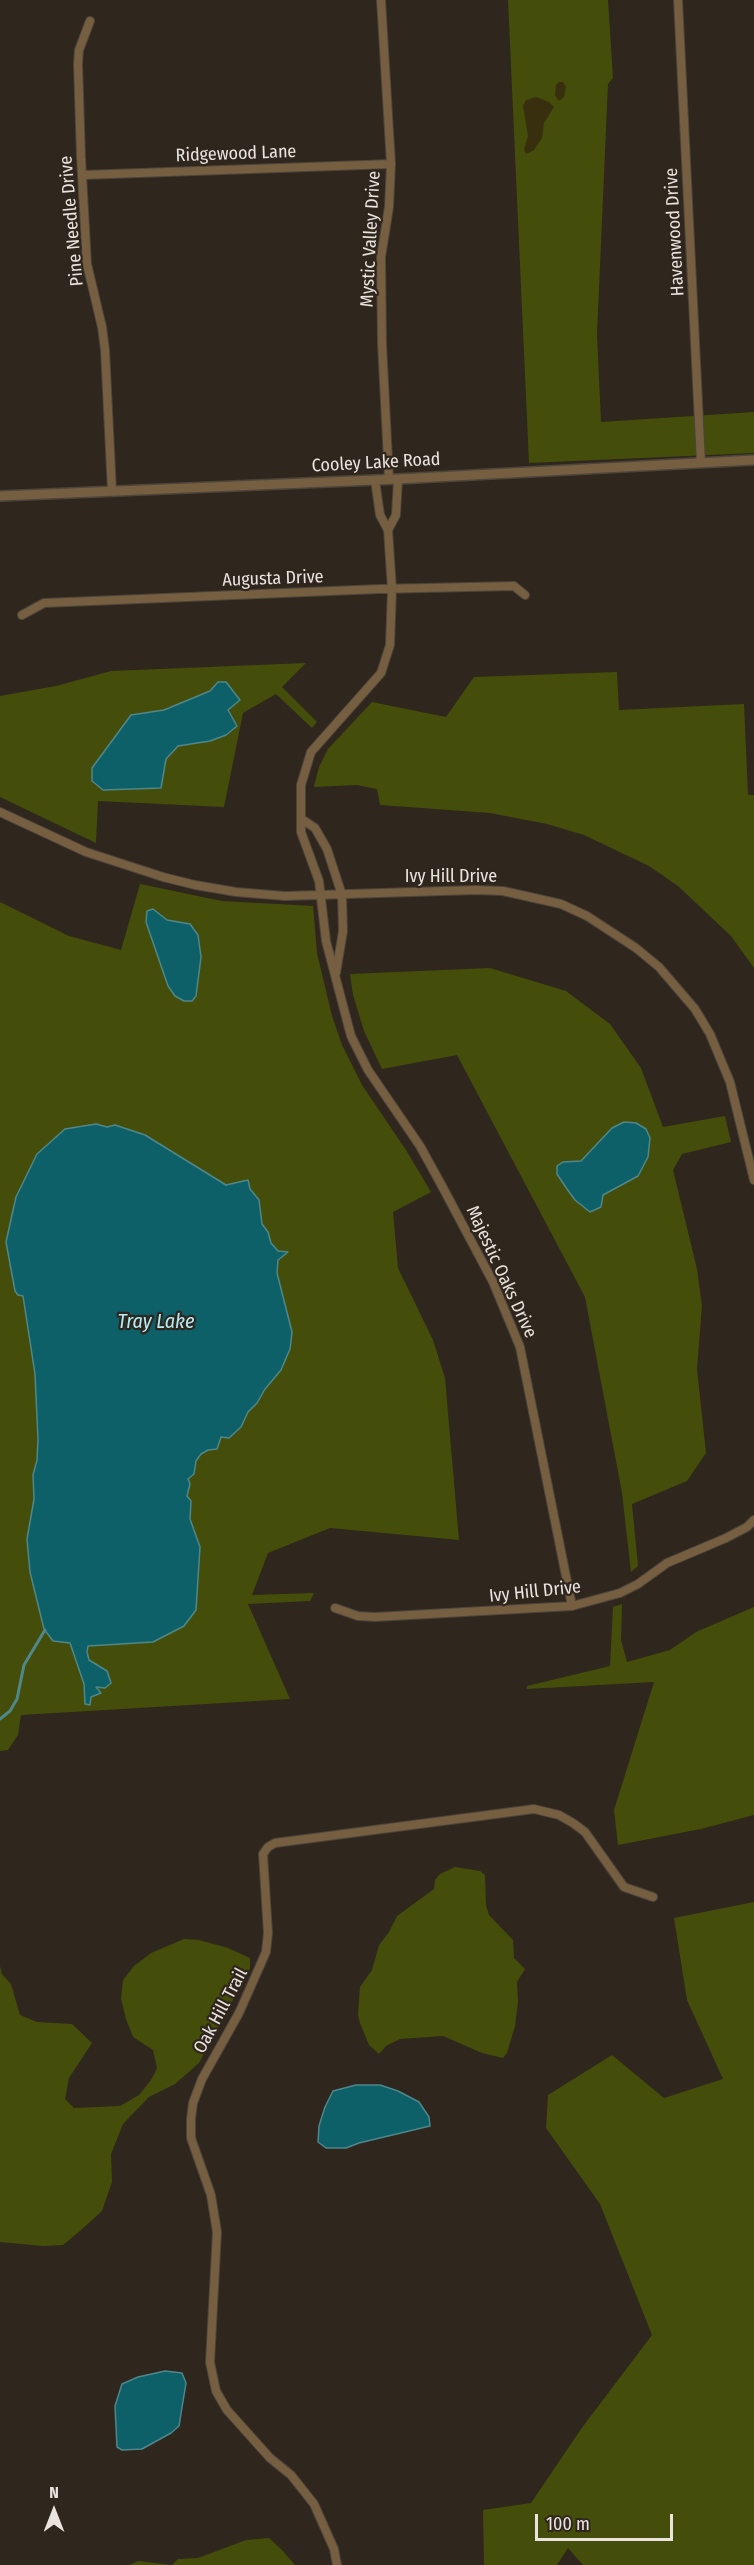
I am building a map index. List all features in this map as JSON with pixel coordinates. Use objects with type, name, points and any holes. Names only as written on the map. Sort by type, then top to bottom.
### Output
[{"type":"street","name":"Mystic Valley Drive","points":[[381,0],[391,164],[389,207],[381,257],[382,344],[393,479]]},
{"type":"street","name":"Havenwood Drive","points":[[678,0],[701,463]]},
{"type":"street","name":"Pine Needle Drive","points":[[90,21],[79,50],[78,64],[87,264],[105,350],[112,491]]},
{"type":"street","name":"Ridgewood Lane","points":[[83,174],[391,164]]},
{"type":"street","name":"Cooley Lake Road","points":[[0,496],[375,480],[754,460]]},
{"type":"street","name":"Majestic Oaks Drive","points":[[388,530],[396,515],[393,479]]},
{"type":"street","name":"Majestic Oaks Drive","points":[[375,480],[380,515],[388,530],[392,589],[392,631],[386,660],[381,673],[371,686],[311,752],[301,785],[303,819],[301,832],[322,895],[326,941],[351,1036],[366,1065],[391,1106],[420,1146],[442,1186],[493,1282],[520,1347],[572,1606]]},
{"type":"street","name":"Augusta Drive","points":[[22,615],[44,603],[392,589],[514,586],[525,595]]},
{"type":"street","name":"Ivy Hill Drive","points":[[0,812],[73,847],[164,877],[236,892],[275,895],[342,895],[476,890],[534,897],[561,904],[587,916],[636,948],[677,987],[710,1034],[730,1082],[754,1180]]},
{"type":"street","name":"Majestic Oaks Drive","points":[[303,819],[315,828],[327,849],[342,895],[343,931],[335,976]]},
{"type":"street","name":"Ivy Hill Drive","points":[[335,1608],[358,1616],[375,1617],[572,1606],[620,1593],[638,1584],[667,1563],[726,1538],[747,1527],[754,1520]]},
{"type":"street","name":"Oak Hill Trail","points":[[337,2565],[332,2543],[314,2504],[291,2475],[270,2458],[227,2410],[216,2391],[210,2362],[217,2232],[211,2195],[191,2138],[191,2119],[193,2103],[202,2079],[239,2013],[266,1952],[268,1933],[263,1854],[275,1843],[534,1809],[560,1815],[573,1823],[585,1832],[624,1887],[653,1897]]},
{"type":"green space","points":[[508,0],[608,0],[613,78],[608,84],[597,334],[601,422],[754,412],[754,453],[529,463]]},
{"type":"green space","points":[[306,663],[282,687],[317,722],[312,728],[276,694],[243,713],[224,807],[98,801],[96,843],[0,797],[0,696],[56,686],[111,671]]},
{"type":"green space","points":[[617,672],[619,710],[744,704],[748,795],[754,795],[754,968],[731,936],[678,886],[649,866],[584,835],[547,824],[490,813],[380,805],[377,789],[357,785],[314,787],[319,767],[328,749],[372,702],[446,717],[474,677]]},
{"type":"green space","points":[[140,884],[222,901],[313,906],[317,953],[332,1016],[342,1045],[362,1085],[431,1192],[393,1212],[398,1268],[433,1340],[445,1378],[459,1540],[330,1528],[268,1553],[252,1595],[314,1593],[310,1601],[248,1604],[290,1699],[21,1715],[18,1735],[8,1750],[0,1751],[0,902],[69,936],[121,950]]},
{"type":"green space","points":[[490,968],[566,991],[610,1024],[641,1068],[663,1127],[725,1116],[731,1142],[682,1154],[673,1170],[697,1269],[702,1306],[697,1369],[706,1453],[687,1481],[632,1504],[638,1566],[631,1572],[622,1493],[585,1297],[457,1055],[382,1069],[364,1031],[353,995],[350,974]]},
{"type":"green space","points":[[622,1604],[621,1640],[627,1662],[670,1650],[696,1632],[754,1607],[754,1815],[701,1829],[618,1845],[614,1810],[654,1682],[527,1689],[527,1686],[610,1666],[613,1607]]},
{"type":"green space","points":[[455,1867],[480,1871],[485,1875],[486,1905],[489,1915],[513,1940],[514,1958],[525,1969],[517,1982],[518,2002],[515,2026],[507,2053],[503,2058],[482,2053],[443,2036],[400,2039],[386,2046],[379,2054],[369,2045],[360,2023],[358,2015],[360,1987],[372,1970],[379,1945],[397,1916],[434,1889],[435,1880],[440,1874]]},
{"type":"green space","points":[[754,1902],[754,2565],[583,2565],[568,2548],[557,2565],[484,2565],[483,2510],[531,2503],[581,2429],[652,2335],[600,2204],[546,2128],[548,2095],[612,2055],[664,2098],[723,2079],[687,2000],[674,1918]]},
{"type":"green space","points":[[184,1939],[199,1940],[228,1948],[250,1958],[250,1968],[199,2063],[175,2084],[149,2097],[123,2124],[111,2154],[112,2182],[102,2211],[80,2231],[63,2245],[43,2246],[0,2242],[0,1966],[2,1974],[11,1984],[20,2015],[37,2022],[72,2024],[92,2043],[69,2078],[65,2099],[74,2108],[120,2106],[139,2095],[157,2068],[153,2050],[133,2037],[126,2019],[121,1999],[123,1980],[134,1966],[151,1953]]},
{"type":"green space","points":[[269,2538],[295,2565],[172,2565],[178,2559],[198,2558],[246,2540]]},
{"type":"green space","points":[[138,2561],[172,2565],[129,2565]]},
{"type":"sand","points":[[563,82],[566,87],[564,97],[559,101],[555,95],[556,85]]},
{"type":"sand","points":[[536,97],[549,102],[554,107],[544,123],[542,138],[534,150],[526,154],[524,149],[528,136],[523,106],[526,100]]},
{"type":"water","points":[[218,682],[226,682],[240,700],[228,710],[237,726],[226,735],[210,741],[178,746],[166,759],[161,788],[103,790],[92,781],[92,768],[131,715],[164,710],[210,691]]},
{"type":"water","points":[[153,909],[167,920],[190,924],[198,935],[201,957],[196,996],[192,1001],[184,1001],[175,996],[168,986],[146,922],[147,911]]},
{"type":"water","points":[[624,1122],[636,1123],[646,1129],[650,1138],[648,1157],[638,1176],[603,1195],[601,1207],[590,1212],[575,1200],[567,1189],[557,1174],[557,1166],[563,1162],[581,1161],[612,1128]]},
{"type":"water","name":"Tray Lake","points":[[96,1124],[107,1127],[115,1125],[145,1135],[226,1185],[248,1180],[250,1189],[259,1200],[262,1224],[268,1232],[271,1243],[278,1251],[288,1252],[278,1260],[277,1273],[292,1332],[290,1349],[281,1370],[248,1412],[241,1427],[229,1438],[221,1437],[217,1449],[201,1454],[196,1461],[194,1474],[188,1479],[190,1484],[187,1496],[191,1501],[190,1519],[200,1547],[196,1610],[184,1626],[153,1642],[88,1646],[89,1660],[107,1671],[111,1683],[105,1688],[96,1687],[101,1693],[91,1697],[90,1705],[85,1704],[84,1684],[70,1643],[53,1641],[44,1629],[30,1572],[27,1539],[34,1499],[33,1475],[37,1460],[38,1439],[35,1374],[23,1296],[18,1295],[15,1291],[6,1242],[16,1197],[37,1154],[65,1129]]},
{"type":"water","points":[[356,2085],[380,2085],[419,2102],[429,2117],[430,2126],[346,2148],[326,2148],[318,2142],[319,2126],[325,2107],[333,2091]]},
{"type":"water","points":[[165,2371],[182,2373],[186,2383],[179,2426],[142,2449],[122,2450],[117,2447],[115,2406],[122,2384],[138,2377]]},
{"type":"waterway","points":[[0,1719],[10,1711],[17,1699],[24,1665],[45,1630]]}]
